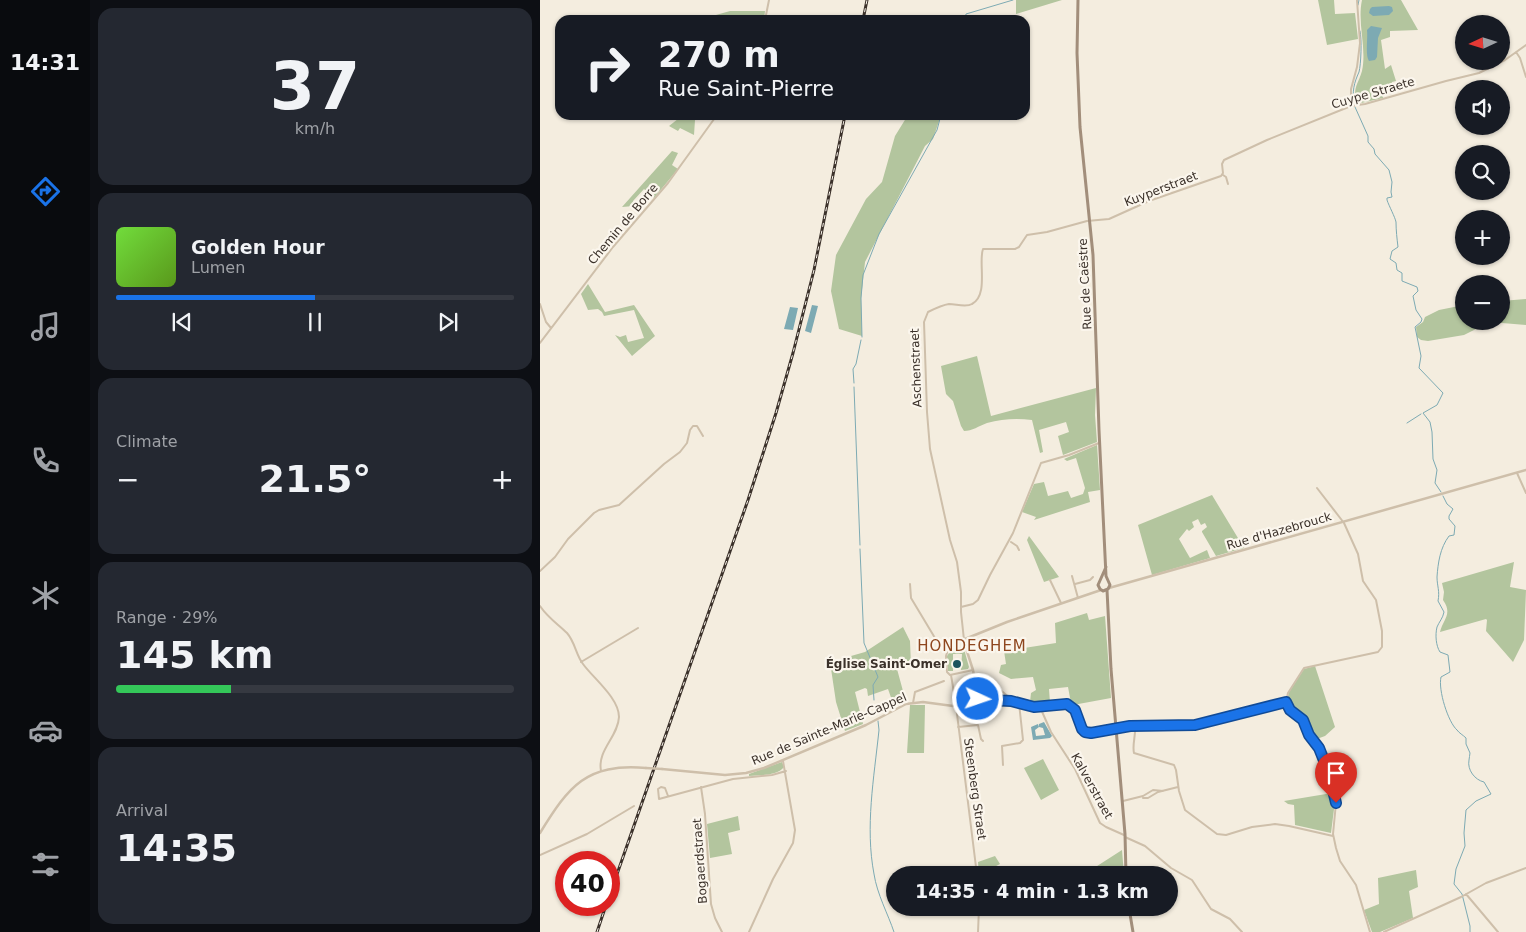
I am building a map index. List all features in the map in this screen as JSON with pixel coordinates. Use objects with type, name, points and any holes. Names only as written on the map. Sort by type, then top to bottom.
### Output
[{"type":"main road","name":"Rue de Caëstre","points":[[1078,0],[1077,49],[1080,130],[1094,263],[1099,443],[1107,580]]},
{"type":"main road","name":"Rue de Caëstre","points":[[1100,582],[1106,567]]},
{"type":"main road","points":[[1108,599],[1102,590],[1100,582],[1107,580],[1109,588],[1110,653],[1117,729],[1118,764],[1123,801],[1126,866]]},
{"type":"main road","points":[[1102,590],[1109,588]]},
{"type":"main road","points":[[1130,916],[1133,932]]},
{"type":"street","points":[[766,15],[769,0]]},
{"type":"street","points":[[1351,106],[1351,89],[1360,41],[1357,27],[1357,0]]},
{"type":"street","name":"Cuype Straete","points":[[1223,175],[1222,164],[1224,160],[1265,140],[1351,106],[1365,104],[1477,74],[1526,45]]},
{"type":"street","points":[[1516,52],[1526,77]]},
{"type":"street","name":"Chemin de Borre","points":[[540,343],[613,247],[668,183],[713,120]]},
{"type":"street","points":[[1223,175],[1228,184]]},
{"type":"street","name":"Kuyperstraet","points":[[1089,220],[1110,218],[1149,201],[1223,175]]},
{"type":"street","name":"Aschenstraet","points":[[964,640],[961,606],[962,592],[958,564],[950,539],[930,449],[924,357],[924,318],[929,312],[942,306],[974,303],[982,285],[981,253],[983,248],[1016,248],[1027,235],[1049,232],[1089,220]]},
{"type":"street","points":[[540,304],[546,322],[551,328]]},
{"type":"street","points":[[540,571],[568,538],[594,513],[619,505],[680,452],[686,445],[694,425],[698,426],[703,436]]},
{"type":"street","points":[[961,606],[973,604],[977,601],[1010,542],[1041,463],[1065,457],[1099,443]]},
{"type":"street","name":"Rue d'Hazebrouck","points":[[1109,588],[1526,470]]},
{"type":"street","points":[[1517,473],[1526,493]]},
{"type":"street","points":[[1317,488],[1344,522],[1358,554],[1363,581],[1376,600],[1382,628],[1382,647],[1378,652],[1304,668],[1288,693],[1286,702],[1290,710],[1303,720],[1309,735],[1319,748],[1327,766],[1336,803],[1333,836],[1339,858],[1356,885],[1370,932]]},
{"type":"street","points":[[1010,542],[1017,545],[1019,550]]},
{"type":"street","points":[[1072,576],[1078,598]]},
{"type":"street","points":[[1075,584],[1090,580],[1093,577]]},
{"type":"street","points":[[1050,580],[1061,604]]},
{"type":"street","points":[[1089,595],[1100,582]]},
{"type":"street","points":[[910,584],[911,598],[935,638],[939,643],[949,646],[1002,624],[1102,590]]},
{"type":"street","points":[[540,606],[547,616],[570,637],[581,662],[600,682],[619,715],[618,724],[601,756],[601,771]]},
{"type":"street","points":[[581,662],[638,628]]},
{"type":"street","points":[[964,640],[973,670],[978,701],[1011,701],[1030,707],[1070,705],[1075,710],[1081,728],[1085,732],[1135,726],[1195,725],[1286,702]]},
{"type":"street","name":"Steenberg Straet","points":[[949,646],[946,658],[947,674],[951,675],[956,706],[976,866]]},
{"type":"street","points":[[951,675],[973,670]]},
{"type":"street","points":[[974,677],[982,677],[1009,697],[1011,701]]},
{"type":"street","points":[[913,703],[915,692],[944,681]]},
{"type":"street","name":"Rue de Sainte-Marie-Cappel","points":[[540,833],[566,794],[582,780],[601,771],[620,767],[733,775],[756,771],[869,724],[900,706],[913,703],[956,706],[972,704],[978,701]]},
{"type":"street","points":[[1003,766],[1002,746],[1020,743],[1023,740],[1019,703]]},
{"type":"street","name":"Kalverstraet","points":[[1040,707],[1051,732],[1074,767],[1100,822],[1105,827],[1149,849],[1171,868],[1191,879],[1210,908],[1230,919],[1242,932]]},
{"type":"street","points":[[958,727],[978,725],[980,738],[983,741]]},
{"type":"street","points":[[1135,726],[1134,752],[1140,756],[1174,765],[1182,804],[1186,811],[1218,834],[1226,835],[1254,826],[1275,824],[1333,836]]},
{"type":"street","points":[[750,932],[773,879],[795,838],[783,760]]},
{"type":"street","name":"Rue de Sainte-Marie-Cappel","points":[[668,796],[665,788],[661,787],[658,789],[658,799],[733,779],[772,775],[786,771]]},
{"type":"street","name":"Bogaerdstraet","points":[[701,787],[705,812],[711,904],[714,916],[722,932]]},
{"type":"street","points":[[1123,801],[1140,797],[1148,798],[1178,787]]},
{"type":"street","points":[[540,855],[585,835],[634,806]]},
{"type":"street","points":[[1384,932],[1486,883],[1526,868]]},
{"type":"street","points":[[1464,895],[1498,932]]},
{"type":"street","points":[[978,932],[979,916]]},
{"type":"green space","points":[[1016,0],[1062,0],[1016,14]]},
{"type":"green space","points":[[1318,0],[1334,0],[1335,14],[1355,13],[1358,39],[1327,45]]},
{"type":"green space","points":[[1362,0],[1401,0],[1418,30],[1390,31],[1390,37],[1381,40],[1385,69],[1391,65],[1396,81],[1381,87],[1383,98],[1357,104],[1355,90],[1362,71],[1363,62]]},
{"type":"green space","points":[[730,11],[765,11],[765,15],[716,15]]},
{"type":"green space","points":[[677,120],[695,120],[694,135],[680,128],[678,131],[669,126]]},
{"type":"green space","points":[[905,120],[939,120],[933,139],[925,146],[865,262],[861,299],[862,336],[839,329],[831,291],[836,255],[866,199],[882,182],[895,136]]},
{"type":"green space","points":[[672,151],[678,153],[672,165],[678,169],[654,198],[644,189],[633,201],[634,206],[622,207]]},
{"type":"green space","points":[[588,284],[605,312],[634,305],[655,336],[632,356],[615,335],[620,337],[626,335],[628,342],[644,338],[634,310],[604,316],[598,309],[588,310],[581,294]]},
{"type":"green space","points":[[1526,299],[1526,325],[1510,324],[1510,300]]},
{"type":"green space","points":[[1455,307],[1455,330],[1474,330],[1464,335],[1428,341],[1421,340],[1417,337],[1416,327],[1423,322],[1425,317],[1439,310]]},
{"type":"green space","points":[[977,356],[991,416],[1096,388],[1097,442],[1063,455],[1058,436],[1069,432],[1066,422],[1039,430],[1043,452],[1040,453],[1032,420],[998,421],[964,431],[953,401],[946,394],[941,366]]},
{"type":"green space","points":[[1097,445],[1100,490],[1088,492],[1090,502],[1034,520],[1036,517],[1022,512],[1034,484],[1044,482],[1048,496],[1068,491],[1071,498],[1083,494],[1085,488],[1076,458],[1067,461],[1064,459]]},
{"type":"green space","points":[[1212,495],[1244,548],[1216,556],[1202,532],[1207,527],[1205,523],[1201,525],[1198,519],[1192,522],[1194,527],[1189,531],[1187,529],[1179,539],[1190,558],[1207,550],[1210,558],[1152,575],[1138,525]]},
{"type":"green space","points":[[1029,536],[1059,577],[1044,582],[1027,540]]},
{"type":"green space","points":[[1514,562],[1510,587],[1526,590],[1524,640],[1513,662],[1486,631],[1486,619],[1440,632],[1447,613],[1443,600],[1442,583]]},
{"type":"green space","points":[[1087,613],[1089,620],[1105,616],[1111,698],[1073,705],[1068,687],[1049,689],[1050,703],[1034,706],[1030,702],[1031,693],[1036,690],[1033,677],[1011,679],[999,673],[1001,665],[1006,664],[1004,651],[1056,643],[1055,623]]},
{"type":"green space","points":[[903,627],[910,641],[911,666],[897,669],[906,702],[894,706],[888,689],[868,696],[867,689],[865,688],[855,692],[863,724],[845,731],[836,702],[830,662],[865,652]]},
{"type":"green space","points":[[953,647],[963,647],[968,669],[961,670],[962,654],[953,654],[953,671],[948,671],[947,656]]},
{"type":"green space","points":[[1315,666],[1335,727],[1325,736],[1314,740],[1304,719],[1291,710],[1287,700],[1289,692],[1304,669]]},
{"type":"green space","points":[[910,705],[925,705],[924,753],[907,753]]},
{"type":"green space","points":[[1043,759],[1059,790],[1041,800],[1024,768]]},
{"type":"green space","points":[[782,762],[784,767],[777,772],[749,776],[749,774]]},
{"type":"green space","points":[[1332,793],[1334,809],[1331,833],[1295,825],[1294,805],[1284,801]]},
{"type":"green space","points":[[738,816],[740,830],[728,833],[732,854],[710,858],[707,824]]},
{"type":"green space","points":[[1122,850],[1123,866],[1097,866]]},
{"type":"green space","points":[[995,856],[1000,864],[996,866],[978,866],[978,862]]},
{"type":"green space","points":[[1416,870],[1418,887],[1409,891],[1413,918],[1380,932],[1372,932],[1364,910],[1379,904],[1378,878]]},
{"type":"water","points":[[1372,7],[1392,7],[1393,11],[1389,15],[1373,16],[1369,13]]},
{"type":"water","points":[[1371,26],[1382,28],[1378,38],[1377,57],[1375,60],[1369,61],[1367,30]]},
{"type":"water","points":[[812,305],[818,306],[811,333],[805,331]]},
{"type":"water","points":[[790,307],[798,308],[793,330],[784,329]]},
{"type":"water","points":[[1044,722],[1052,736],[1050,738],[1033,740],[1031,727],[1038,724],[1039,727],[1039,724]],"holes":[[[1039,727],[1043,728],[1045,735],[1036,736],[1035,730]]]},
{"type":"waterway","points":[[966,15],[1013,0]]},
{"type":"waterway","points":[[1358,5],[1359,0]]},
{"type":"waterway","points":[[1354,104],[1354,87],[1360,64],[1360,31]]},
{"type":"waterway","points":[[1355,107],[1368,136],[1368,142],[1374,149],[1375,154],[1389,170],[1392,182],[1392,197],[1387,198],[1387,200],[1396,222],[1398,247],[1392,251],[1390,259],[1396,263],[1397,270],[1402,273],[1402,281],[1417,287],[1418,291],[1413,296],[1416,310],[1422,319],[1415,327],[1421,356],[1419,368],[1443,393],[1437,405],[1423,413],[1430,422],[1433,459],[1437,470],[1435,483],[1441,492]]},
{"type":"waterway","points":[[862,337],[861,298],[863,275],[879,234],[937,130],[940,120]]},
{"type":"waterway","points":[[854,383],[853,369],[856,364],[861,340]]},
{"type":"waterway","points":[[854,387],[860,545]]},
{"type":"waterway","points":[[1407,423],[1421,414]]},
{"type":"waterway","points":[[1443,496],[1447,504],[1453,509],[1449,519],[1455,526],[1454,535],[1449,536],[1442,551],[1437,572],[1438,601],[1444,612],[1437,627],[1436,640],[1440,652],[1448,655],[1450,672],[1441,677],[1441,690],[1450,720],[1466,738],[1466,744],[1470,753],[1470,771],[1484,782],[1491,794],[1476,801],[1466,810],[1465,846],[1456,869],[1454,884],[1462,894],[1470,932]]},
{"type":"waterway","points":[[860,549],[864,643],[878,677],[873,685],[874,700]]},
{"type":"waterway","points":[[878,721],[879,730],[870,820],[871,856],[878,889],[894,932]]},
{"type":"railway","points":[[864,15],[867,0]]},
{"type":"railway","points":[[620,866],[748,500],[776,413],[814,270],[844,120]]},
{"type":"railway","points":[[597,932],[602,916]]},
{"type":"place","name":"Église Saint-Omer","points":[[957,664]]},
{"type":"district","name":"HONDEGHEM","points":[[972,646]]},
{"type":"route","points":[[978,699],[978,701],[1015,701],[1034,707],[1067,704],[1075,710],[1082,729],[1089,733],[1130,726],[1195,725],[1225,719],[1286,702],[1290,710],[1303,720],[1309,735],[1319,748],[1327,766],[1336,803]]}]
